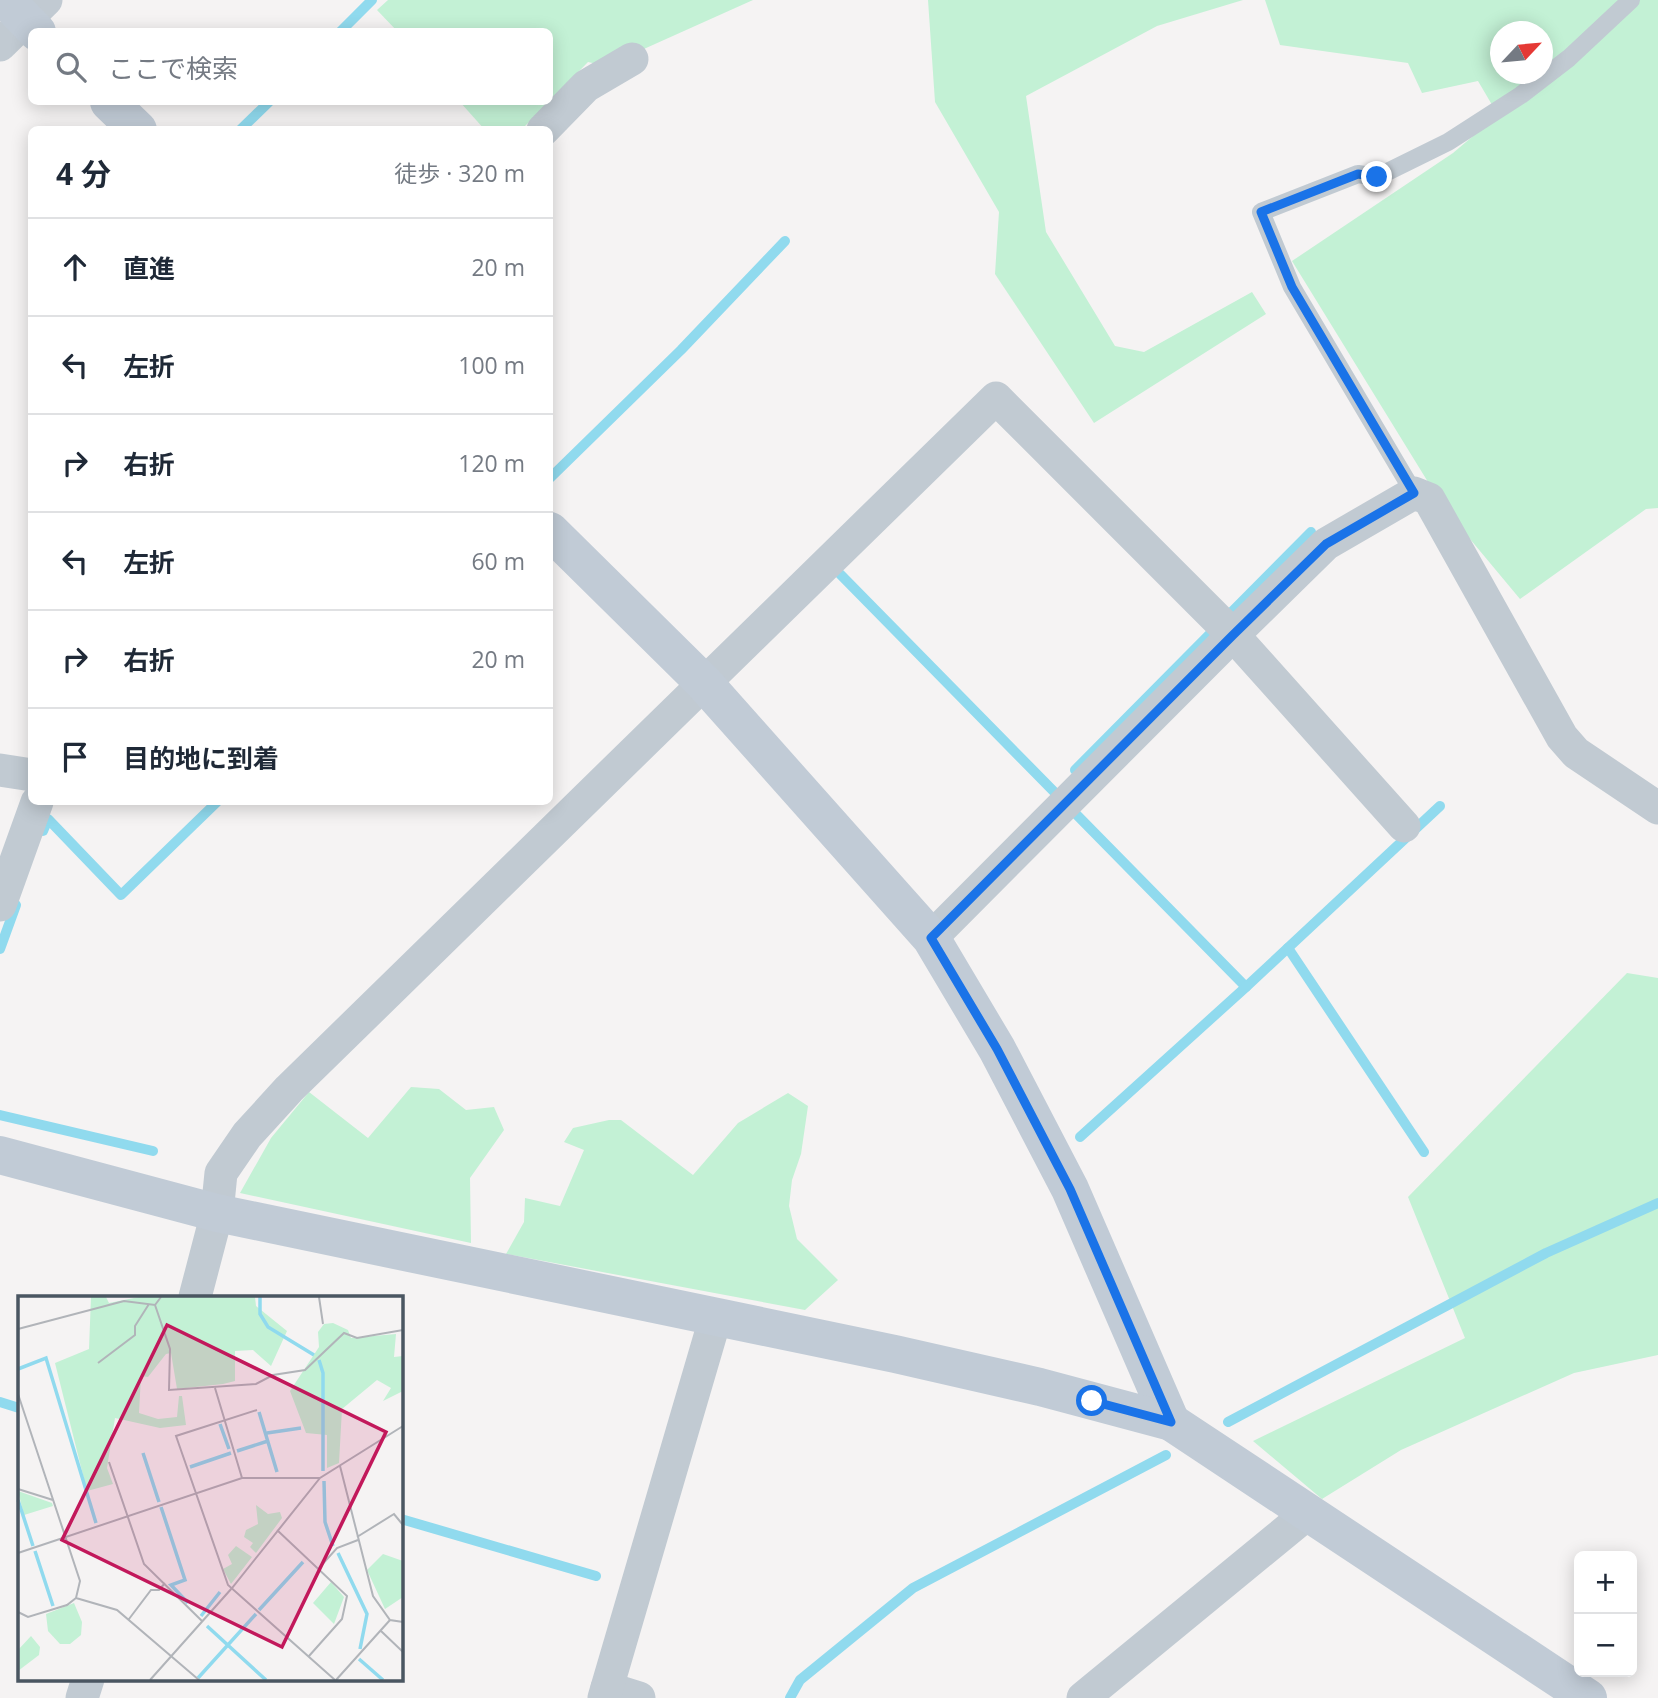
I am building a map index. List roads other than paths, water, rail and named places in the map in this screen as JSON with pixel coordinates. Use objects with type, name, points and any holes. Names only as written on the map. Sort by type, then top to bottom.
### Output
[{"type":"street","points":[[547,126],[586,86],[632,59]]},
{"type":"street","points":[[112,105],[134,126]]},
{"type":"street","points":[[195,1296],[217,1213],[220,1173],[247,1135],[996,398],[1233,635],[1404,826]]},
{"type":"street","points":[[931,938],[1326,544],[1414,493],[1429,499],[1562,737],[1576,753],[1658,807]]},
{"type":"street","points":[[553,534],[704,683],[931,938],[997,1049],[1070,1189],[1171,1422]]},
{"type":"street","points":[[0,770],[28,774]]},
{"type":"street","points":[[0,905],[36,805]]},
{"type":"street","points":[[0,1155],[217,1213],[716,1316],[1040,1387],[1171,1422],[1588,1698]]},
{"type":"street","points":[[639,1698],[605,1693],[716,1316]]},
{"type":"street","points":[[1083,1698],[1307,1514]]},
{"type":"street","points":[[82,1698],[88,1680]]},
{"type":"lane","points":[[1414,493],[1292,287],[1261,212],[1358,174],[1377,177],[1448,142],[1521,95],[1569,58],[1631,0]]},
{"type":"waterway","points":[[344,28],[372,0]]},
{"type":"waterway","points":[[244,126],[266,105]]},
{"type":"waterway","points":[[553,475],[681,350],[785,241]]},
{"type":"waterway","points":[[1075,770],[1311,532]]},
{"type":"waterway","points":[[840,574],[1246,987]]},
{"type":"waterway","points":[[43,831],[48,819],[121,895],[214,805]]},
{"type":"waterway","points":[[1080,1137],[1440,806]]},
{"type":"waterway","points":[[0,949],[16,905]]},
{"type":"waterway","points":[[1288,948],[1424,1152]]},
{"type":"waterway","points":[[0,1115],[153,1151]]},
{"type":"waterway","points":[[1228,1422],[1546,1253],[1658,1203]]},
{"type":"waterway","points":[[0,1402],[18,1408]]},
{"type":"waterway","points":[[790,1698],[800,1680],[913,1588],[1166,1455]]},
{"type":"waterway","points":[[402,1519],[596,1576]]}]
